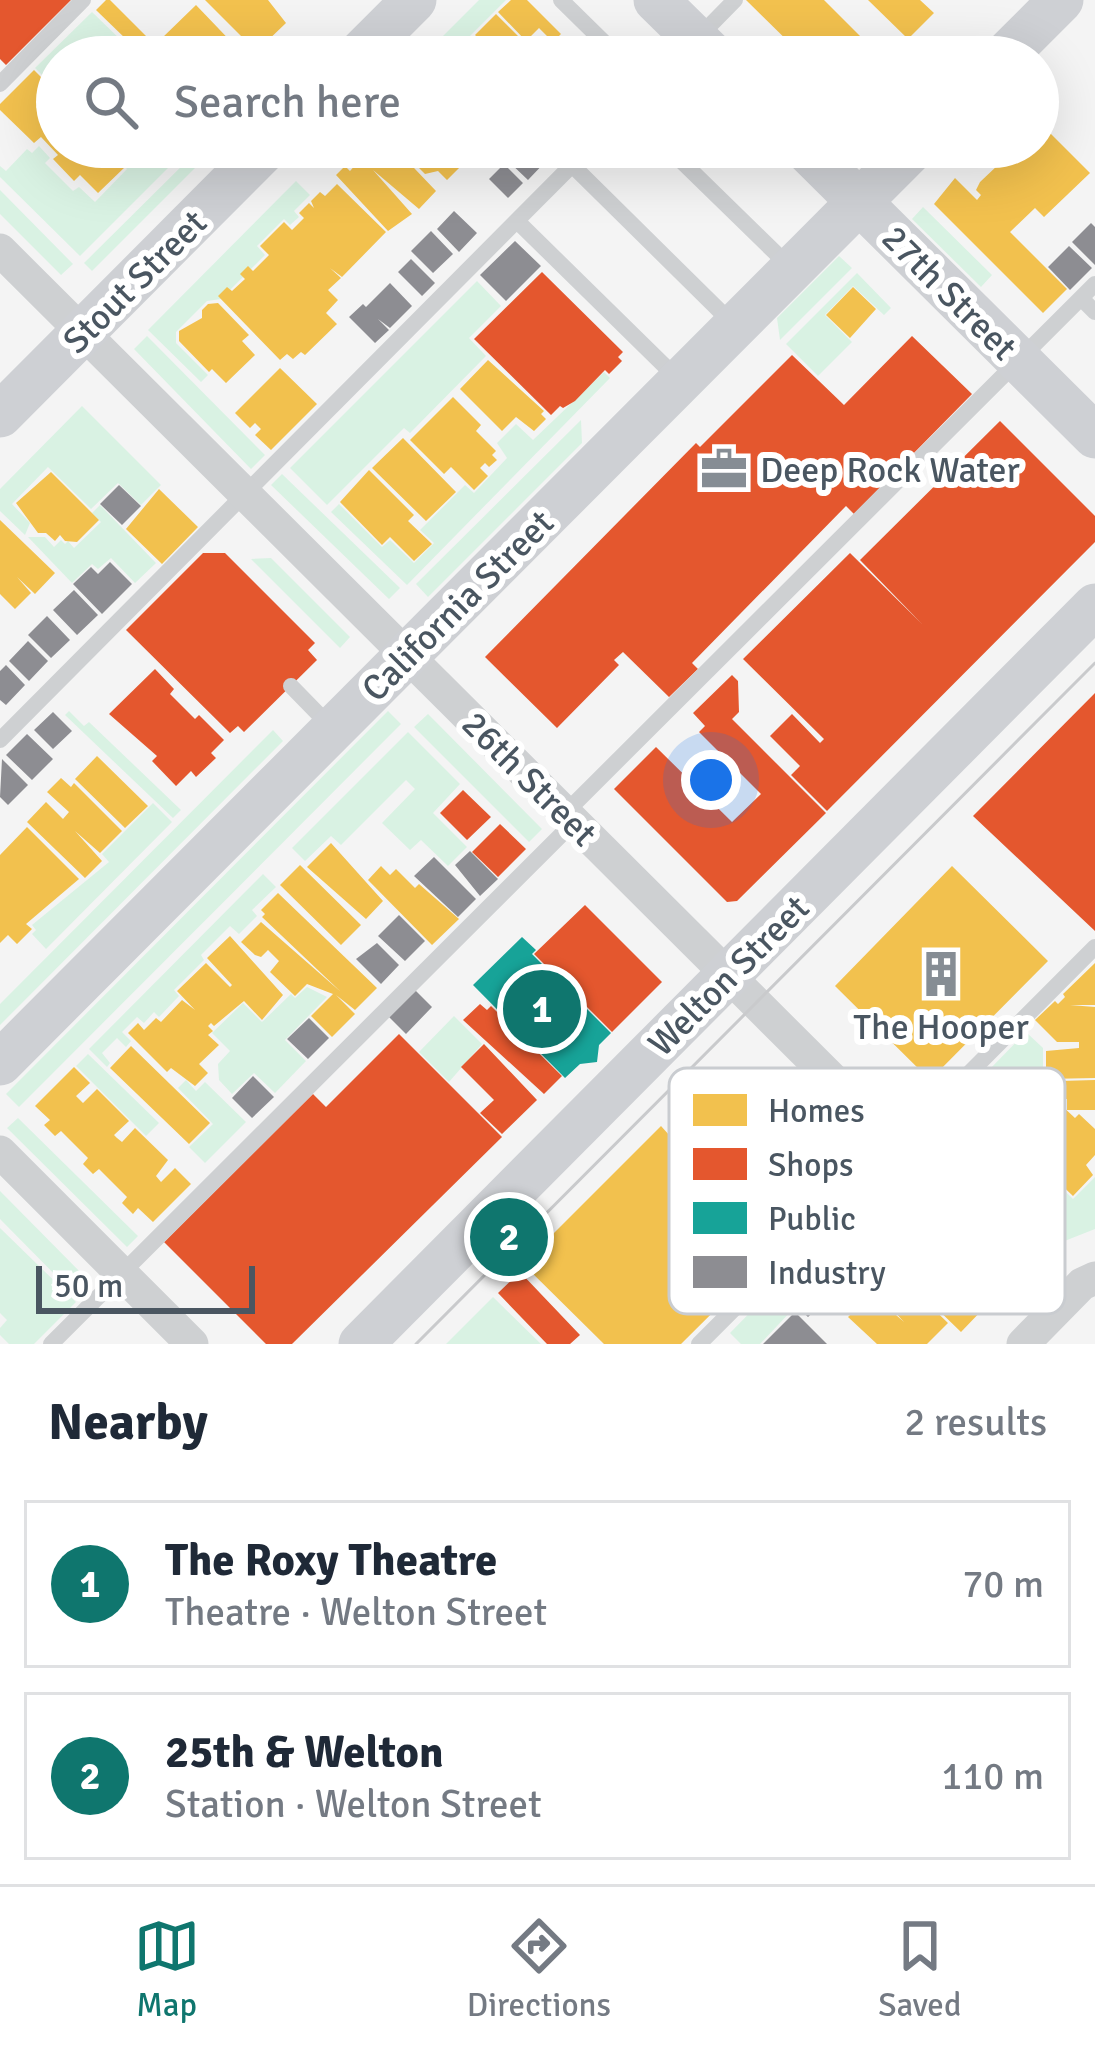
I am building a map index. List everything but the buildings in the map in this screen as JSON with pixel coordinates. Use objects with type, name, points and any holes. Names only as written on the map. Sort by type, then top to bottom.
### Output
[{"type":"street","points":[[378,36],[414,0]]},
{"type":"street","points":[[656,0],[684,36]]},
{"type":"street","points":[[1025,36],[1061,0]]},
{"type":"street","name":"Stout Street","points":[[0,415],[246,168]]},
{"type":"street","name":"27th Street","points":[[825,168],[1019,360],[1091,424]]},
{"type":"street","name":"California Street","points":[[0,1063],[893,168]]},
{"type":"street","name":"26th Street","points":[[0,250],[821,1068]]},
{"type":"street","name":"Welton Street","points":[[361,1344],[1095,606]]},
{"type":"street","points":[[0,1152],[192,1344]]},
{"type":"street","points":[[1065,1301],[1095,1278]]},
{"type":"street","points":[[1023,1344],[1052,1314]]},
{"type":"lane","points":[[47,36],[83,0]]},
{"type":"lane","points":[[561,0],[598,36]]},
{"type":"lane","points":[[707,36],[735,0]]},
{"type":"lane","points":[[0,83],[36,47]]},
{"type":"lane","points":[[0,740],[569,168]]},
{"type":"lane","points":[[575,168],[735,326]]},
{"type":"lane","points":[[688,168],[792,270]]},
{"type":"lane","points":[[517,221],[681,381]]},
{"type":"lane","points":[[51,1344],[1088,291],[1095,312]]},
{"type":"lane","points":[[291,686],[333,729]]},
{"type":"lane","points":[[975,1068],[1095,947]]},
{"type":"lane","points":[[699,1344],[729,1314]]},
{"type":"green space","points":[[479,0],[506,0],[470,36],[443,36]]},
{"type":"green space","points":[[92,12],[117,36],[68,36]]},
{"type":"green space","points":[[27,149],[32,153],[36,149],[36,168],[50,168],[73,191],[79,187],[95,202],[126,168],[168,168],[80,256],[0,177],[0,166],[6,171]]},
{"type":"green space","points":[[180,168],[195,168],[92,271],[84,263]]},
{"type":"green space","points":[[296,181],[310,195],[294,211],[299,217],[290,225],[284,219],[257,246],[265,255],[221,299],[207,301],[176,332],[176,343],[208,375],[201,382],[148,330]]},
{"type":"green space","points":[[0,190],[73,264],[61,275],[0,214]]},
{"type":"green space","points":[[923,207],[992,275],[981,287],[912,219]]},
{"type":"green space","points":[[839,256],[852,268],[780,340],[777,318]]},
{"type":"green space","points":[[857,273],[891,308],[884,315],[853,286],[825,315],[852,342],[818,376],[786,344]]},
{"type":"green space","points":[[477,281],[501,306],[469,338],[486,356],[410,433],[404,428],[327,505],[290,468]]},
{"type":"green space","points":[[147,336],[265,455],[251,469],[134,349]]},
{"type":"green space","points":[[604,372],[610,378],[407,585],[331,512],[339,504],[382,547],[390,540],[414,563],[434,543],[420,530],[465,485],[474,493],[507,458],[497,443],[516,424],[533,440]]},
{"type":"green space","points":[[82,406],[161,485],[141,505],[118,483],[91,509],[48,467],[12,504],[30,523],[25,535],[0,511],[0,489]]},
{"type":"green space","points":[[581,420],[582,443],[428,597],[416,584]]},
{"type":"green space","points":[[282,474],[400,588],[389,599],[271,485]]},
{"type":"green space","points":[[100,505],[156,563],[135,583],[111,558],[98,569],[92,564],[72,583],[28,537],[45,537],[54,547],[61,540],[68,541],[74,548],[101,522],[92,513]]},
{"type":"green space","points":[[271,558],[350,637],[340,648],[251,559]]},
{"type":"green space","points":[[69,711],[84,726],[89,722],[181,810],[173,818],[65,715]]},
{"type":"green space","points":[[388,711],[401,724],[19,1107],[6,1094]]},
{"type":"green space","points":[[428,714],[542,829],[529,842],[414,727]]},
{"type":"green space","points":[[273,730],[283,741],[0,1025],[0,1004]]},
{"type":"green space","points":[[408,732],[460,784],[433,813],[467,847],[448,866],[421,840],[410,850],[382,823],[415,789],[406,780],[341,845],[331,836],[305,861],[292,848]]},
{"type":"green space","points":[[153,803],[172,822],[46,949],[32,934],[36,930],[32,925],[109,862],[102,854]]},
{"type":"green space","points":[[263,874],[276,887],[252,910],[257,916],[239,934],[230,926],[201,955],[204,960],[174,990],[179,996],[159,1017],[154,1012],[144,1023],[137,1017],[122,1032],[131,1041],[126,1047],[117,1038],[102,1053],[110,1063],[107,1067],[89,1049]]},
{"type":"green space","points":[[307,987],[327,997],[285,1040],[306,1061],[275,1093],[254,1073],[232,1094],[219,1080],[218,1064],[230,1051],[212,1033],[243,1003],[262,1022],[291,994],[295,998]]},
{"type":"green space","points":[[454,1016],[482,1044],[449,1082],[419,1052]]},
{"type":"green space","points":[[1026,1032],[1043,1048],[1043,1068],[991,1068]]},
{"type":"green space","points":[[88,1054],[159,1123],[146,1136],[76,1066]]},
{"type":"green space","points":[[186,1080],[196,1091],[205,1082],[246,1122],[205,1163],[189,1147],[213,1124],[178,1088]]},
{"type":"green space","points":[[18,1118],[138,1236],[127,1247],[7,1128]]},
{"type":"green space","points":[[1095,1177],[1095,1229],[1065,1241],[1065,1191],[1073,1199]]},
{"type":"green space","points":[[0,1191],[91,1283],[77,1297],[0,1219]]},
{"type":"green space","points":[[0,1228],[76,1302],[34,1344],[9,1344],[0,1335],[7,1320],[0,1313]]},
{"type":"green space","points":[[493,1297],[541,1344],[446,1344]]},
{"type":"green space","points":[[749,1314],[788,1314],[760,1344],[741,1344],[730,1333]]},
{"type":"tram line","points":[[691,1068],[1095,663]]},
{"type":"tram line","points":[[416,1344],[669,1090]]},
{"type":"place","name":"Deep Rock Water","points":[[724,469]]},
{"type":"place","name":"The Hooper","points":[[941,974]]},
{"type":"place","name":"The Roxy Theatre","points":[[542,1009]]},
{"type":"place","name":"25th & Welton","points":[[509,1237]]}]
